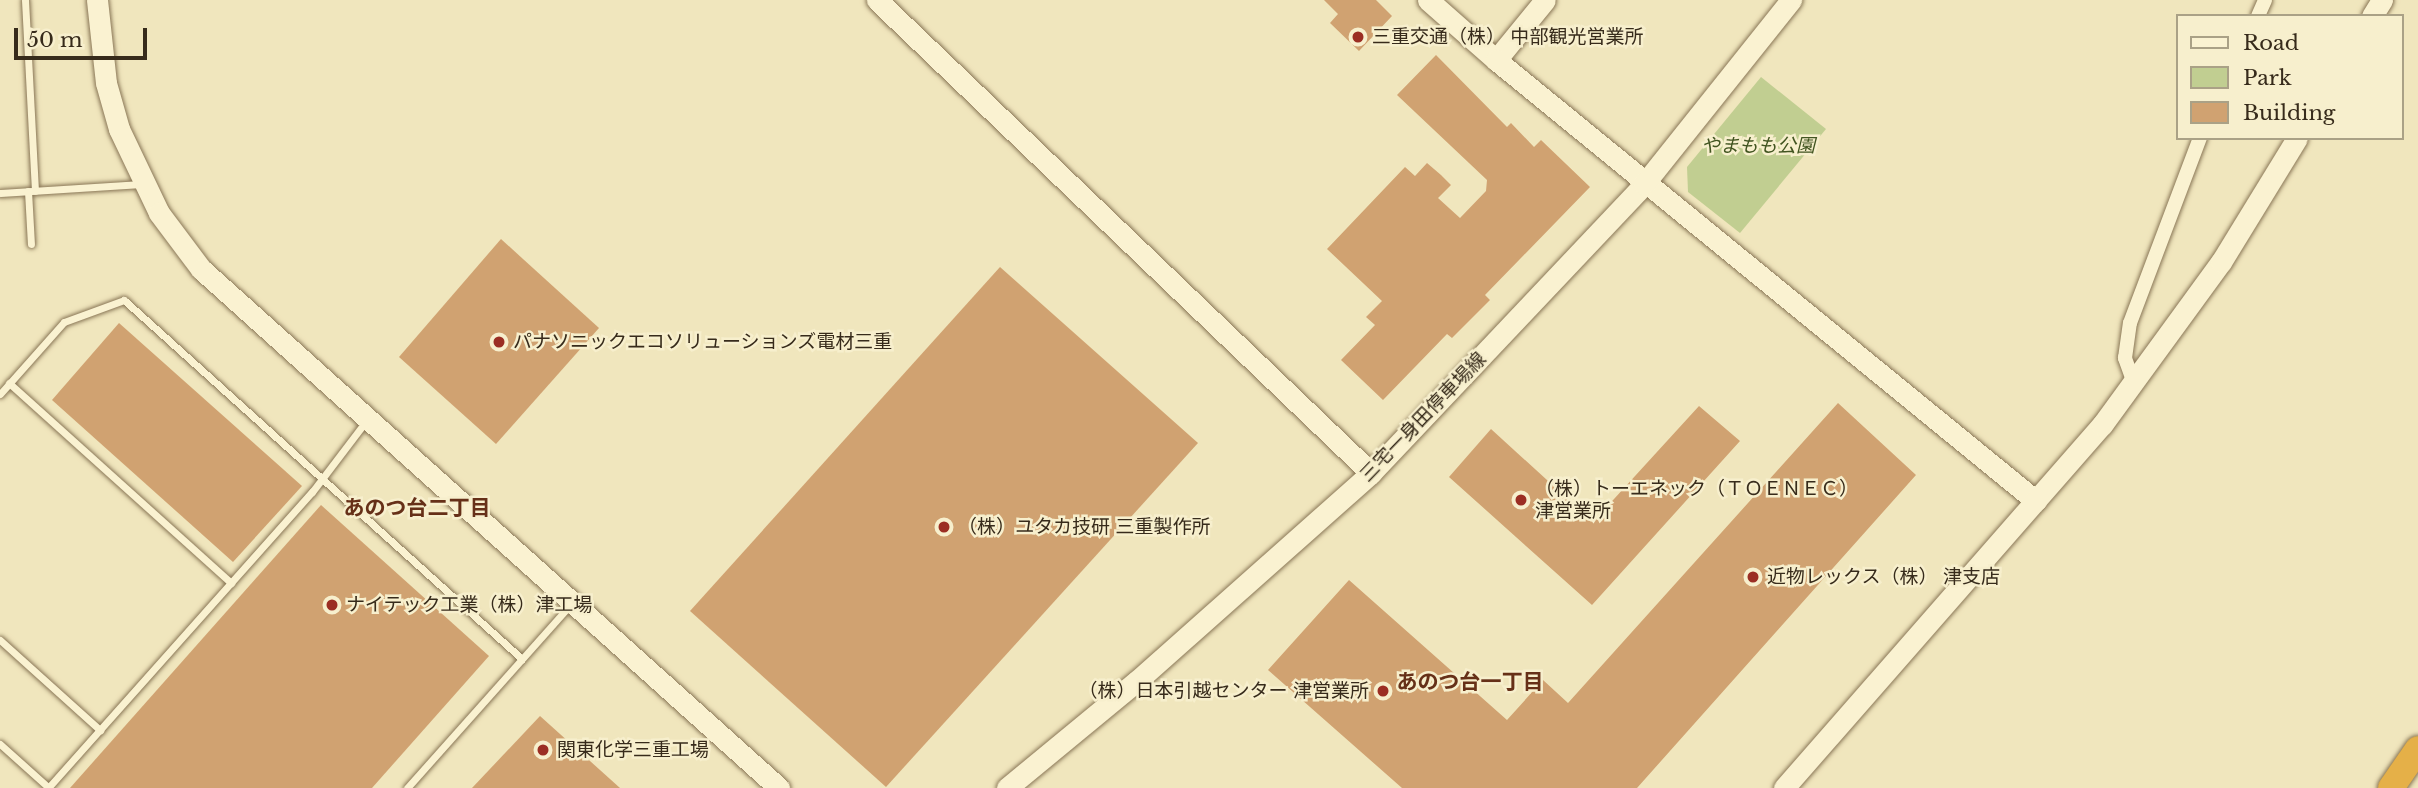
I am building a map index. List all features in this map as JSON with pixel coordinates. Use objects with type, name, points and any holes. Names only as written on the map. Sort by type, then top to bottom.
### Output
[{"type":"highway","points":[[2391,788],[2418,750]]},
{"type":"street","points":[[97,0],[106,83],[118,129],[144,184],[201,269],[779,788]]},
{"type":"street","points":[[877,0],[1371,473]]},
{"type":"street","points":[[1428,0],[1644,184],[2036,501]]},
{"type":"street","points":[[1496,60],[1545,0]]},
{"type":"street","name":"三宅一身田停車場線","points":[[1007,788],[1137,681],[1371,473],[1644,184],[1791,0]]},
{"type":"street","points":[[2133,383],[2125,358],[2130,323],[2199,140]]},
{"type":"street","points":[[1784,788],[2036,501],[2133,383],[2221,262],[2296,140]]},
{"type":"lane","points":[[25,0],[32,191],[31,244]]},
{"type":"lane","points":[[0,193],[144,184]]},
{"type":"lane","points":[[0,394],[64,322],[124,300],[522,659]]},
{"type":"lane","points":[[9,383],[231,583]]},
{"type":"lane","points":[[0,744],[48,788],[312,492],[320,475],[367,420]]},
{"type":"lane","points":[[407,788],[571,603]]},
{"type":"lane","points":[[0,640],[100,730]]},
{"type":"green space","name":"やまもも公園","points":[[1761,77],[1826,129],[1740,233],[1688,192],[1687,167]]},
{"type":"building","name":"三重交通（株） 中部観光営業所","points":[[1324,0],[1376,0],[1392,16],[1359,51],[1330,23],[1338,14]]},
{"type":"building","points":[[1436,55],[1507,127],[1511,123],[1534,147],[1541,140],[1590,187],[1485,295],[1490,300],[1452,338],[1447,334],[1383,400],[1341,360],[1375,325],[1366,317],[1382,301],[1327,249],[1405,167],[1415,176],[1427,163],[1441,175],[1451,185],[1438,198],[1460,218],[1486,191],[1487,180],[1397,95]]},
{"type":"building","name":"パナソニックエコソリューションズ電材三重","points":[[501,239],[599,328],[496,444],[399,357]]},
{"type":"building","name":"（株）ユタカ技研 三重製作所","points":[[1000,267],[1198,443],[886,787],[690,611]]},
{"type":"building","points":[[119,323],[302,486],[233,562],[52,400]]},
{"type":"building","name":"近物レックス（株） 津支店","points":[[1838,403],[1916,475],[1637,788],[1402,788],[1268,670],[1349,580],[1507,720],[1543,680],[1568,703]]},
{"type":"building","name":"（株）トーエネック（ＴＯＥＮＥＣ） 津営業所","points":[[1699,406],[1740,441],[1592,605],[1449,477],[1491,429],[1593,522]]},
{"type":"building","name":"ナイテック工業（株）津工場","points":[[321,505],[489,656],[372,788],[70,788]]},
{"type":"building","name":"関東化学三重工場","points":[[540,716],[620,788],[472,788]]},
{"type":"place","name":"三重交通（株） 中部観光営業所","points":[[1358,37]]},
{"type":"place","name":"パナソニックエコソリューションズ電材三重","points":[[499,342]]},
{"type":"place","name":"（株）トーエネック（ＴＯＥＮＥＣ） 津営業所","points":[[1521,500]]},
{"type":"place","name":"（株）ユタカ技研 三重製作所","points":[[944,527]]},
{"type":"place","name":"近物レックス（株） 津支店","points":[[1753,577]]},
{"type":"place","name":"ナイテック工業（株）津工場","points":[[332,605]]},
{"type":"place","name":"（株）日本引越センター 津営業所","points":[[1383,691]]},
{"type":"place","name":"関東化学三重工場","points":[[543,750]]},
{"type":"district","name":"あのつ台二丁目","points":[[417,508]]},
{"type":"district","name":"あのつ台一丁目","points":[[1470,682]]}]
